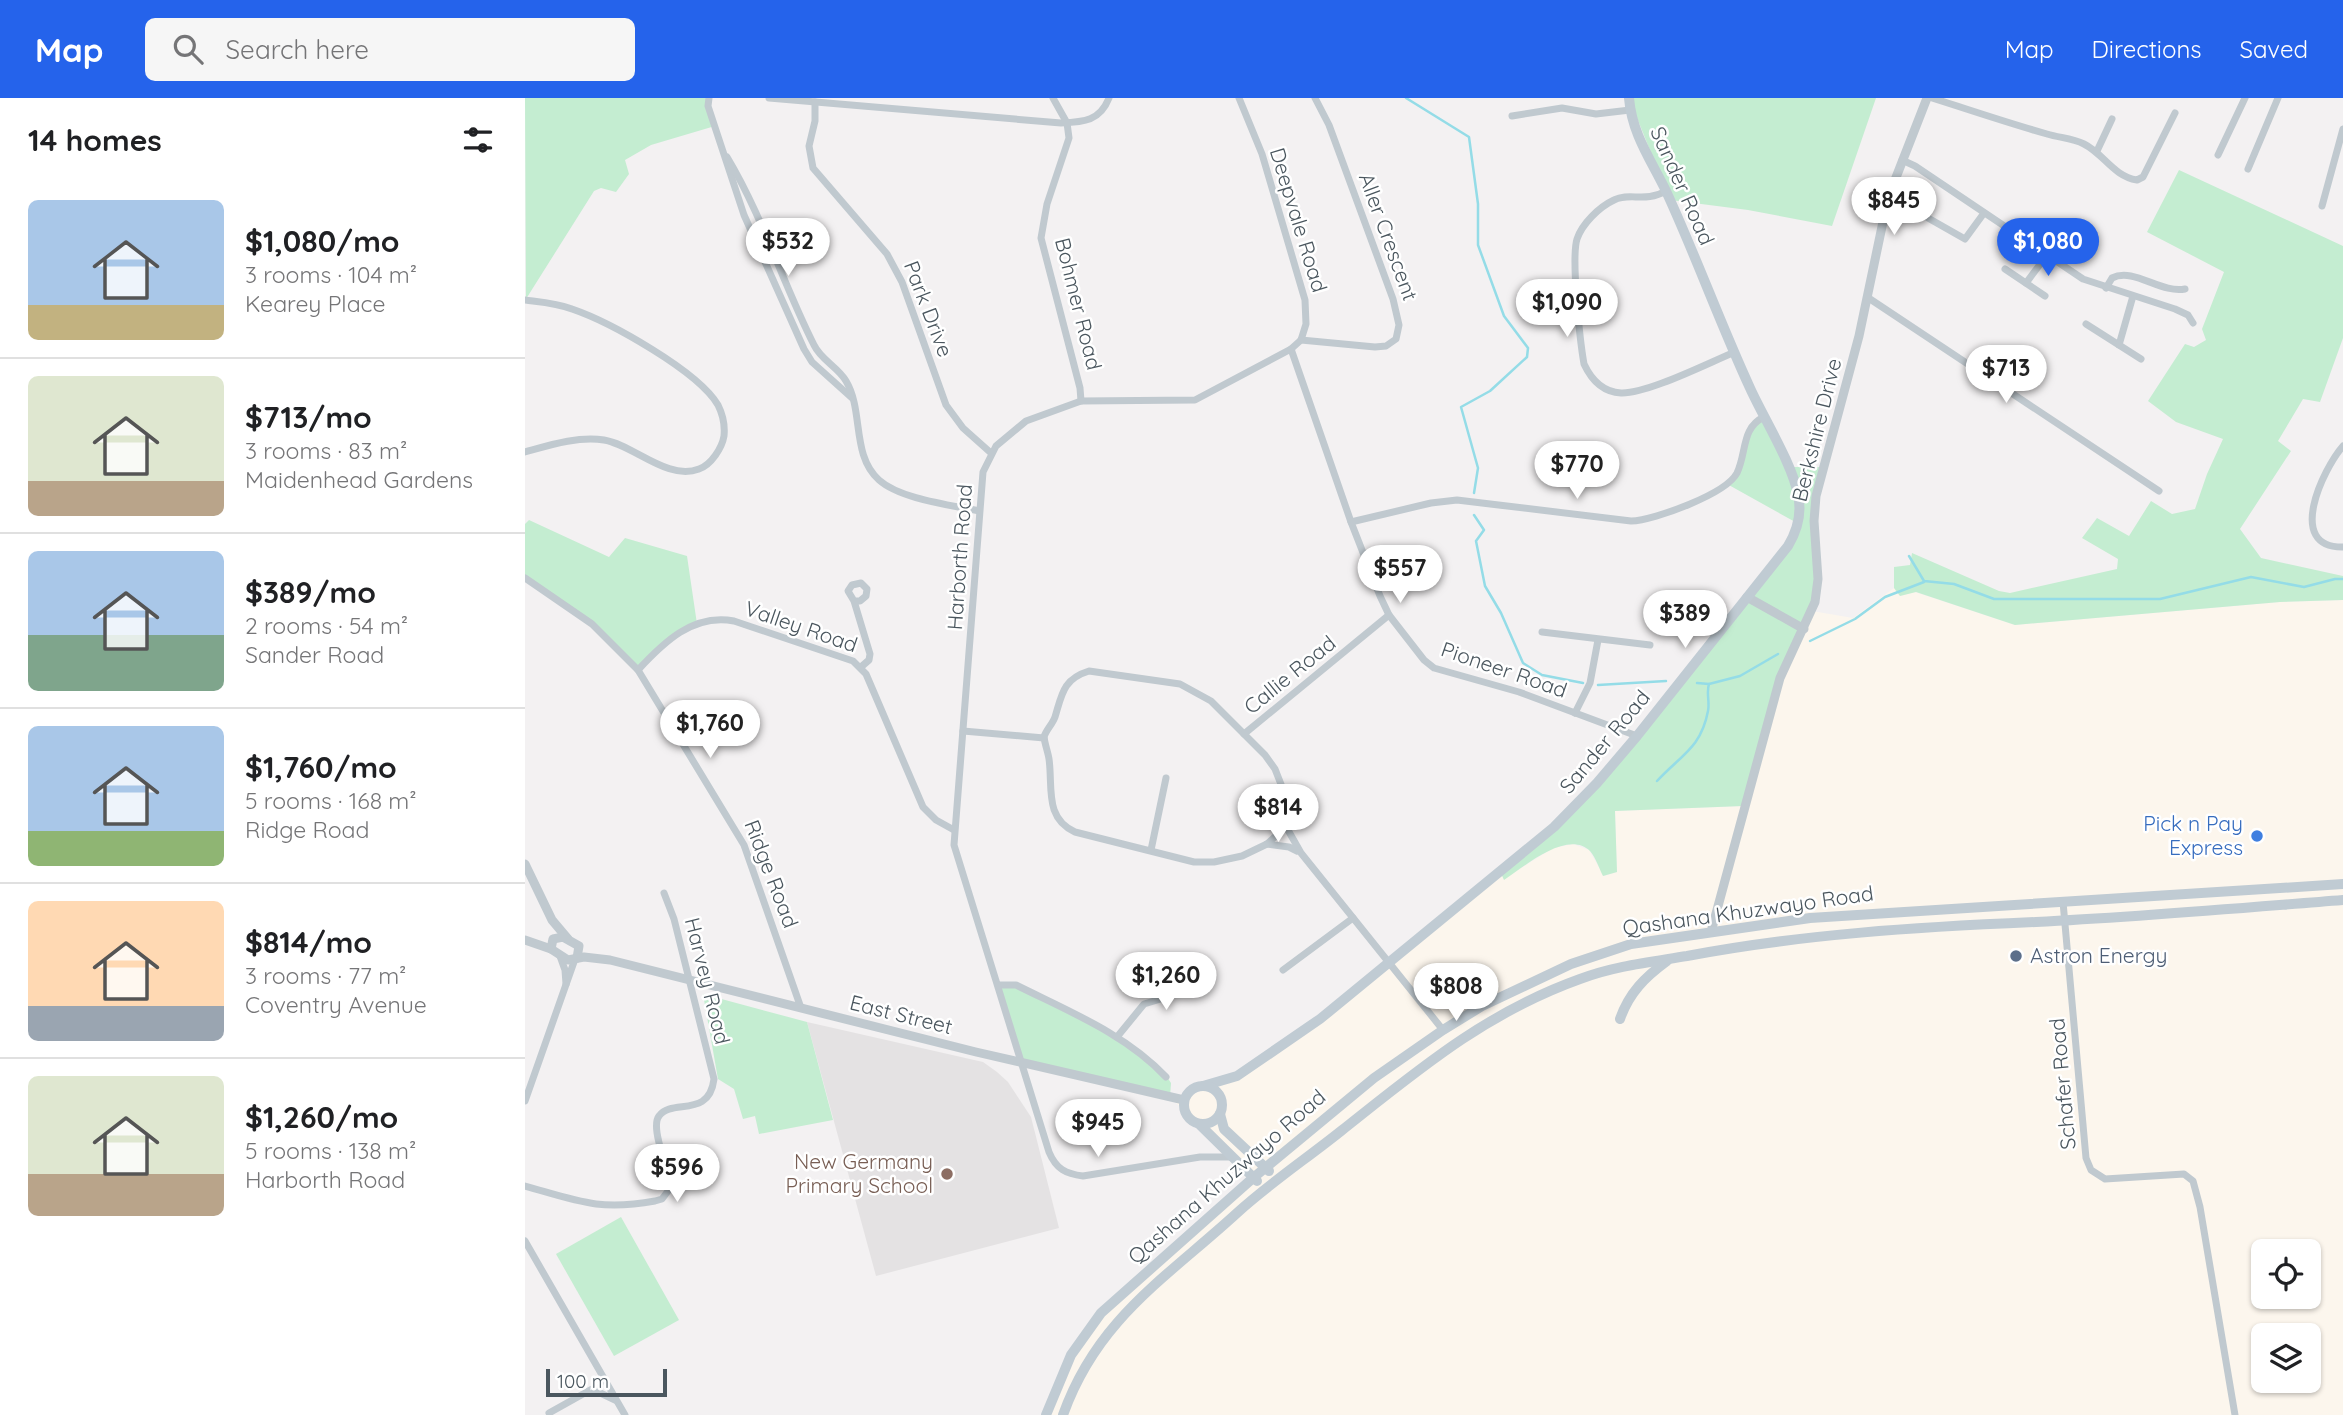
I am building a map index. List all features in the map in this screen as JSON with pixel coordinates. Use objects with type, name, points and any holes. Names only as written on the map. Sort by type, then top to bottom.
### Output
[{"type":"main road","name":"Sander Road","points":[[1221,1101],[1237,1076],[1320,1019],[1391,964],[1499,870],[1554,827],[1597,783],[1637,736],[1788,546],[1795,533],[1800,509],[1795,482],[1735,352],[1666,191],[1641,145],[1629,98]]},
{"type":"main road","name":"Qashana Khuzwayo Road","points":[[1046,1415],[1071,1355],[1101,1313],[1265,1168],[1374,1078],[1443,1030],[1504,995],[1601,953],[1631,944],[1810,918],[2343,884]]},
{"type":"main road","name":"Qashana Khuzwayo Road","points":[[1063,1415],[1095,1351],[1126,1310],[1264,1188],[1325,1144],[1451,1045],[1482,1025],[1582,978],[1615,968],[1757,943],[1848,932],[2065,921],[2343,900]]},
{"type":"main road","points":[[1620,1019],[1626,1002],[1636,988],[1669,959]]},
{"type":"main road","name":"Sander Road","points":[[1203,1086],[1237,1076]]},
{"type":"main road","points":[[1264,1188],[1185,1112],[1184,1100],[1191,1090],[1203,1086],[1215,1091],[1221,1101],[1220,1114],[1224,1129],[1275,1179]]},
{"type":"main road","points":[[1199,1124],[1211,1122],[1220,1114]]},
{"type":"street","points":[[709,98],[708,106],[744,215],[804,349],[812,362],[853,399]]},
{"type":"street","points":[[769,98],[1067,123],[1097,118],[1109,98]]},
{"type":"street","points":[[1053,98],[1067,123]]},
{"type":"street","name":"Deepvale Road","points":[[1239,98],[1262,154],[1305,300],[1306,324],[1301,340]]},
{"type":"street","name":"Aller Crescent","points":[[1301,340],[1380,347],[1395,339],[1399,325],[1393,299],[1329,125],[1315,98]]},
{"type":"street","points":[[1929,98],[2071,139],[2097,151],[2111,168],[2122,176],[2141,180],[2175,113]]},
{"type":"street","name":"Berkshire Drive","points":[[1711,932],[1780,678],[1815,603],[1818,579],[1814,521],[1816,496],[1842,404],[1883,217],[1902,160],[1929,98]]},
{"type":"street","points":[[2218,155],[2245,98]]},
{"type":"street","points":[[2248,169],[2278,98]]},
{"type":"street","name":"Park Drive","points":[[815,102],[815,121],[809,146],[813,167],[896,268],[946,405],[963,428],[991,453]]},
{"type":"street","points":[[1512,116],[1562,108],[1595,114],[1630,110]]},
{"type":"street","points":[[2097,151],[2112,119]]},
{"type":"street","name":"Bohmer Road","points":[[1067,123],[1068,144],[1047,204],[1041,238],[1080,388],[1081,401]]},
{"type":"street","points":[[2322,206],[2343,129]]},
{"type":"street","points":[[727,157],[769,241],[815,347],[846,380],[853,399],[864,458],[871,471],[881,482],[899,492],[979,511]]},
{"type":"street","points":[[1902,160],[1915,166],[2083,279],[2188,314],[2193,323]]},
{"type":"street","points":[[1666,191],[1649,199],[1613,200],[1592,217],[1581,231],[1576,250],[1584,364],[1595,382],[1619,393],[1635,391],[1735,352]]},
{"type":"street","points":[[1928,218],[1965,239],[1984,213]]},
{"type":"street","points":[[2026,283],[2047,255]]},
{"type":"street","points":[[2005,269],[2045,296]]},
{"type":"street","points":[[2106,288],[2112,278],[2123,274],[2151,284],[2181,291],[2185,289]]},
{"type":"street","points":[[2119,345],[2133,296]]},
{"type":"street","points":[[1867,297],[2159,491]]},
{"type":"street","points":[[525,300],[581,312],[669,361],[712,397],[720,410],[724,426],[719,450],[704,466],[691,471],[673,470],[603,440],[566,442],[525,452]]},
{"type":"street","points":[[2086,324],[2140,359]]},
{"type":"street","points":[[1291,349],[1301,340]]},
{"type":"street","name":"Harborth Road","points":[[1232,1157],[1190,1159],[1083,1176],[1066,1173],[1053,1161],[999,985],[956,858],[954,830],[972,634],[979,511],[983,472],[991,453],[1017,427],[1081,401],[1195,400],[1291,349]]},
{"type":"street","name":"Pioneer Road","points":[[1291,349],[1351,522],[1389,615],[1429,665],[1518,692],[1637,736]]},
{"type":"street","points":[[1276,358],[1297,369]]},
{"type":"street","points":[[1351,522],[1431,503],[1457,500],[1631,521],[1649,519],[1699,499],[1732,480],[1739,466],[1748,430],[1764,417]]},
{"type":"street","points":[[2343,446],[2324,480],[2311,521],[2312,530],[2321,542],[2343,547]]},
{"type":"street","name":"Ridge Road","points":[[525,578],[592,624],[638,670],[744,845],[801,1008]]},
{"type":"street","points":[[1747,597],[1804,629]]},
{"type":"street","points":[[854,601],[870,654],[869,660],[861,667]]},
{"type":"street","name":"Callie Road","points":[[1244,734],[1389,615]]},
{"type":"street","name":"Valley Road","points":[[638,670],[672,636],[692,626],[719,620],[757,629],[853,661],[861,667],[923,807],[936,820],[954,830]]},
{"type":"street","points":[[1542,632],[1650,645]]},
{"type":"street","points":[[1575,713],[1590,683],[1598,640]]},
{"type":"street","points":[[1089,671],[1138,677],[1192,689],[1211,701],[1265,755],[1281,781],[1285,802],[1284,822],[1280,831],[1267,844],[1242,856],[1214,862],[1194,862],[1075,832],[1064,825],[1052,806],[1050,762],[1044,738],[1053,722],[1065,685],[1077,674],[1089,671]]},
{"type":"street","points":[[963,731],[1044,738]]},
{"type":"street","points":[[1151,850],[1166,778]]},
{"type":"street","points":[[1284,822],[1301,853],[1443,1030]]},
{"type":"street","points":[[1267,844],[1289,847],[1301,853]]},
{"type":"street","points":[[525,863],[552,920],[568,939]]},
{"type":"street","name":"Harvey Road","points":[[525,1186],[603,1206],[625,1206],[662,1199],[670,1187],[657,1119],[662,1113],[702,1102],[714,1079],[674,919],[664,893]]},
{"type":"street","name":"Schafer Road","points":[[2063,902],[2086,1158],[2091,1170],[2105,1179],[2173,1173],[2184,1174],[2193,1181],[2200,1207],[2235,1415]]},
{"type":"street","points":[[1283,970],[1353,918]]},
{"type":"street","points":[[551,950],[554,938],[552,920]]},
{"type":"street","points":[[526,940],[568,939]]},
{"type":"street","name":"East Street","points":[[568,939],[610,960],[1023,1064],[1184,1100]]},
{"type":"street","points":[[526,940],[559,956],[565,970],[566,988]]},
{"type":"street","points":[[525,1101],[579,946]]},
{"type":"street","name":"East Street","points":[[559,956],[568,960],[610,960]]},
{"type":"street","points":[[1117,1038],[1147,1001],[1164,998],[1185,982],[1206,975]]},
{"type":"street","points":[[999,985],[1016,985],[1117,1038],[1144,1055],[1166,1077]]},
{"type":"street","points":[[525,1241],[625,1415]]},
{"type":"street","points":[[549,1413],[592,1389],[615,1400]]},
{"type":"shaded area","points":[[1894,588],[1900,596],[1915,592],[2015,625],[2280,602],[2343,600],[2343,1415],[1047,1415],[1062,1377],[1102,1314],[1253,1178],[1170,1097],[1184,1098],[1238,1075],[1320,1019],[1499,869],[1504,879],[1553,848],[1573,844],[1589,850],[1604,876],[1617,872],[1615,811],[1743,806],[1780,678],[1812,611],[1853,618]]},
{"type":"shaded area","name":"New Germany Primary School","points":[[807,1022],[983,1062],[997,1072],[1008,1082],[1031,1117],[1059,1228],[876,1276]]},
{"type":"green space","points":[[525,98],[708,98],[715,126],[651,145],[625,160],[629,174],[616,192],[601,188],[594,191],[526,299]]},
{"type":"green space","points":[[1629,98],[1876,98],[1832,226],[1748,210],[1670,200]]},
{"type":"green space","points":[[2179,170],[2343,246],[2343,338],[2320,402],[2303,399],[2278,441],[2291,451],[2240,529],[2261,558],[2343,576],[2343,600],[2280,602],[2015,625],[1916,592],[1900,596],[1894,588],[1894,567],[1910,565],[1912,553],[1999,591],[2010,593],[2117,569],[2118,559],[2082,538],[2097,518],[2129,536],[2151,501],[2172,514],[2195,509],[2223,439],[2176,422],[2148,401],[2185,344],[2194,347],[2206,340],[2202,329],[2224,272],[2147,232]]},
{"type":"green space","points":[[1764,417],[1787,467],[1824,467],[1817,495],[1815,602],[1794,645],[1743,806],[1615,811],[1617,872],[1603,876],[1590,851],[1581,845],[1570,844],[1546,852],[1504,880],[1499,869],[1571,810],[1782,554],[1797,523],[1727,484],[1732,480],[1748,431]]},
{"type":"green space","points":[[529,520],[609,557],[625,538],[687,556],[697,624],[683,629],[638,669],[609,638],[525,577],[525,524]]},
{"type":"green space","points":[[1006,983],[1118,1038],[1167,1077],[1171,1083],[1170,1097],[1023,1064],[999,985]]},
{"type":"green space","points":[[703,994],[807,1022],[833,1120],[759,1134],[755,1116],[743,1119],[734,1089],[718,1079]]},
{"type":"green space","points":[[621,1217],[679,1320],[614,1356],[556,1254]]},
{"type":"waterway","points":[[1406,98],[1469,137],[1478,204],[1478,245],[1504,316],[1528,348],[1527,357],[1490,391],[1461,407],[1478,468],[1474,493]]},
{"type":"waterway","points":[[1474,515],[1484,530],[1476,541],[1485,586],[1501,613],[1523,663],[1542,675],[1583,683]]},
{"type":"waterway","points":[[1909,556],[1924,581],[1954,584],[1994,599],[2160,599],[2251,577],[2304,587],[2343,579]]},
{"type":"waterway","points":[[1810,641],[1855,619],[1885,597],[1924,582]]},
{"type":"waterway","points":[[1657,781],[1689,750],[1700,734],[1708,711],[1709,684],[1740,676],[1778,654]]},
{"type":"waterway","points":[[1598,685],[1666,681]]},
{"type":"waterway","points":[[1697,683],[1709,684]]},
{"type":"place","name":"Pick n Pay Express","points":[[2257,836]]},
{"type":"place","name":"Astron Energy","points":[[2016,956]]},
{"type":"place","name":"New Germany Primary School","points":[[947,1174]]}]
